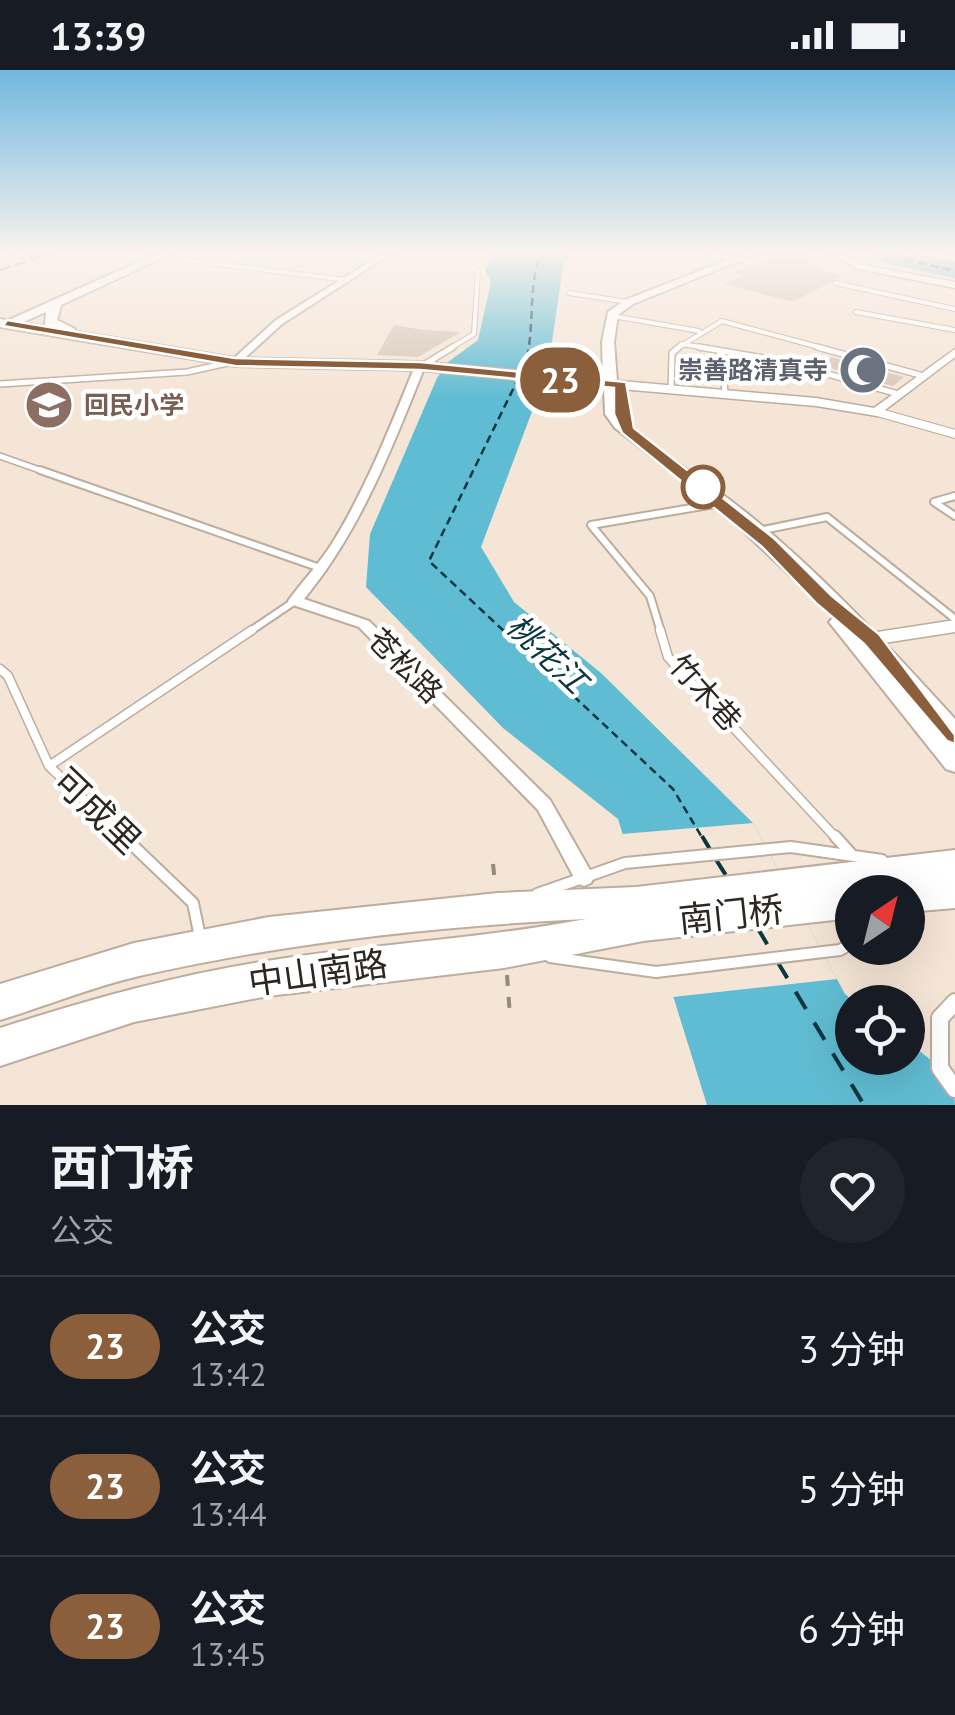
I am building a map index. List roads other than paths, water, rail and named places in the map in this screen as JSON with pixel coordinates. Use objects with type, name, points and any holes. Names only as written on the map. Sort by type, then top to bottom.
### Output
[{"type":"main road","points":[[1,324],[53,301]]},
{"type":"main road","points":[[1,324],[54,302]]},
{"type":"main road","points":[[54,302],[50,322],[70,332]]},
{"type":"main road","points":[[629,302],[612,316],[612,414],[723,502],[824,600],[872,639],[955,735]]},
{"type":"main road","points":[[1,324],[70,332],[235,362]]},
{"type":"main road","points":[[1,324],[211,362],[420,366],[615,384]]},
{"type":"main road","points":[[824,600],[853,642],[955,762]]},
{"type":"main road","points":[[827,898],[937,887]]},
{"type":"main road","name":"南门桥","points":[[639,914],[827,898]]},
{"type":"main road","name":"中山南路","points":[[0,1002],[79,975],[200,944],[338,923],[498,908],[639,914]]},
{"type":"main road","name":"中山南路","points":[[0,1047],[134,1004],[198,990],[339,968],[504,951],[639,914]]},
{"type":"street","points":[[235,362],[279,322],[313,301]]},
{"type":"street","points":[[877,412],[920,375],[954,354]]},
{"type":"street","points":[[296,601],[324,570],[376,473],[420,366]]},
{"type":"street","points":[[615,384],[877,412],[955,434]]},
{"type":"street","name":"苍松路","points":[[296,601],[364,624],[544,805],[584,877]]},
{"type":"street","points":[[872,639],[955,622]]},
{"type":"street","points":[[955,1002],[940,1018],[940,1068],[955,1089]]},
{"type":"lane","points":[[420,366],[474,334],[476,301]]},
{"type":"lane","points":[[624,301],[629,302]]},
{"type":"lane","points":[[923,301],[955,308]]},
{"type":"lane","points":[[856,312],[955,330]]},
{"type":"lane","points":[[612,316],[699,331]]},
{"type":"lane","points":[[671,389],[672,353],[699,331],[722,321],[920,375]]},
{"type":"lane","points":[[679,344],[808,368],[898,394]]},
{"type":"lane","points":[[722,351],[725,394]]},
{"type":"lane","points":[[0,384],[187,372],[235,362]]},
{"type":"lane","points":[[0,456],[324,570]]},
{"type":"lane","points":[[955,496],[934,502],[955,516]]},
{"type":"lane","name":"竹木巷","points":[[723,502],[591,525],[650,596],[668,657],[853,856]]},
{"type":"lane","points":[[756,531],[827,517],[955,622]]},
{"type":"lane","points":[[50,766],[296,601]]},
{"type":"lane","name":"可成里","points":[[0,668],[8,676],[50,766],[193,903],[200,922],[200,944]]},
{"type":"lane","points":[[498,908],[625,862],[791,847],[853,856],[937,887]]},
{"type":"lane","points":[[504,951],[656,972],[835,951]]},
{"type":"water","name":"桃花江","points":[[487,301],[558,301],[548,369],[481,547],[514,602],[601,673],[753,823],[840,985],[835,985],[835,1075],[925,1075],[925,1056],[946,1076],[955,1105],[707,1105],[618,819],[503,728],[366,587],[370,534],[437,378],[448,362],[478,340]]},
{"type":"place","name":"崇善路清真寺","points":[[863,370]]},
{"type":"place","name":"回民小学","points":[[49,405]]}]
